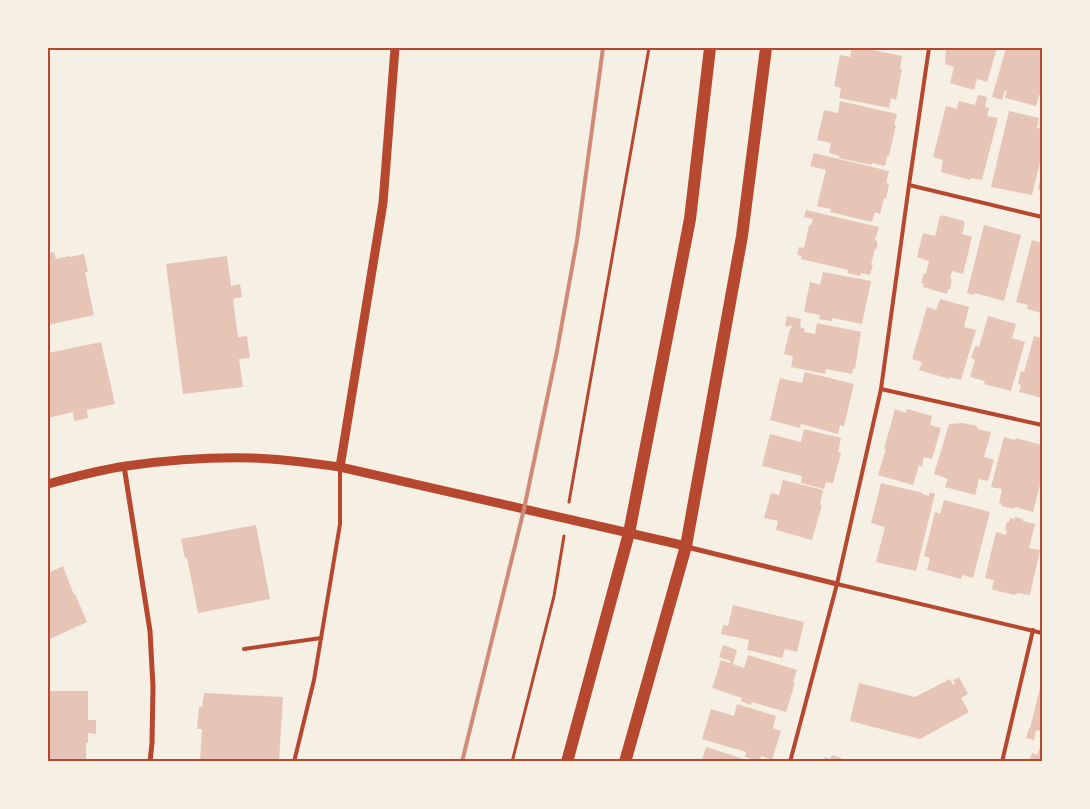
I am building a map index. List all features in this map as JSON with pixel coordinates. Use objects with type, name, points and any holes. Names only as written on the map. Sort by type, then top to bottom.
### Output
[{"type":"main road","points":[[567,762],[629,533],[690,219],[710,48]]},
{"type":"main road","points":[[624,762],[686,546],[742,236],[766,48]]},
{"type":"street","points":[[340,467],[383,203],[395,48]]},
{"type":"street","points":[[48,484],[124,466],[167,461],[254,458],[297,461],[340,467],[686,546],[837,584]]},
{"type":"street","points":[[124,466],[150,631],[153,687],[150,762]]},
{"type":"lane","points":[[790,762],[837,584],[881,389],[929,48]]},
{"type":"lane","points":[[909,185],[1042,217]]},
{"type":"lane","points":[[881,389],[1042,425]]},
{"type":"lane","points":[[294,762],[314,680],[340,524],[340,467]]},
{"type":"lane","points":[[837,584],[1042,633]]},
{"type":"lane","points":[[1002,762],[1033,630]]},
{"type":"lane","points":[[244,649],[321,638]]},
{"type":"path","points":[[573,477],[649,48]]},
{"type":"path","points":[[512,762],[554,596],[558,568]]},
{"type":"building","points":[[852,48],[862,48],[902,56],[900,69],[902,69],[896,100],[891,98],[889,108],[839,98],[841,88],[834,86],[840,55],[850,57]]},
{"type":"building","points":[[946,48],[997,48],[987,82],[977,79],[974,90],[950,83],[954,67],[945,64]]},
{"type":"building","points":[[1006,48],[1042,48],[1042,96],[1039,95],[1036,106],[1005,98],[1007,91],[1005,90],[1002,100],[992,97]]},
{"type":"building","points":[[978,95],[987,97],[985,107],[989,108],[987,116],[998,118],[982,180],[971,178],[970,180],[941,172],[943,160],[933,157],[946,106],[957,109],[959,101],[975,105]]},
{"type":"building","points":[[840,101],[897,114],[889,156],[887,156],[885,166],[839,158],[840,156],[829,153],[831,143],[817,140],[824,110],[838,113]]},
{"type":"building","points":[[1009,111],[1039,118],[1037,128],[1042,129],[1042,154],[1032,195],[991,187]]},
{"type":"building","points":[[1042,113],[1042,126],[1039,125]]},
{"type":"building","points":[[814,153],[889,171],[886,183],[889,184],[886,199],[884,198],[880,214],[875,212],[872,222],[830,212],[831,209],[817,206],[826,170],[810,166]]},
{"type":"building","points":[[1042,172],[1042,190],[1038,189]]},
{"type":"building","points":[[806,210],[879,227],[875,240],[878,244],[869,275],[861,273],[860,276],[847,273],[848,270],[801,259],[802,256],[797,255],[799,247],[804,248],[809,225],[811,225],[813,219],[804,217]]},
{"type":"building","points":[[942,215],[964,221],[962,234],[972,237],[963,274],[952,271],[950,289],[948,289],[947,294],[923,287],[924,284],[921,283],[929,261],[917,257],[923,233],[935,236],[940,216],[942,217]]},
{"type":"building","points":[[984,225],[1021,235],[1004,301],[975,293],[974,295],[967,293]]},
{"type":"building","points":[[1032,240],[1042,243],[1042,313],[1027,309],[1028,305],[1016,302]]},
{"type":"building","points":[[54,252],[56,259],[84,254],[88,272],[85,272],[94,315],[48,325],[48,253]]},
{"type":"building","points":[[227,256],[231,286],[240,284],[242,297],[233,299],[238,337],[247,336],[250,358],[239,359],[243,387],[183,394],[166,264]]},
{"type":"building","points":[[823,272],[871,281],[862,324],[832,318],[832,321],[819,319],[820,315],[804,312],[810,282],[820,285]]},
{"type":"building","points":[[940,299],[969,307],[964,327],[976,330],[961,380],[950,377],[949,379],[919,370],[922,362],[912,359],[927,307],[936,310]]},
{"type":"building","points":[[787,316],[801,319],[800,327],[805,329],[804,332],[815,334],[817,323],[861,332],[855,369],[853,368],[852,374],[826,369],[825,374],[791,367],[793,356],[784,354],[792,326],[785,326]]},
{"type":"building","points":[[988,316],[1016,324],[1012,338],[1025,342],[1011,391],[984,384],[985,381],[970,377],[975,360],[971,358],[975,346],[979,347]]},
{"type":"building","points":[[1034,336],[1042,338],[1042,398],[1019,392],[1021,385],[1018,384],[1021,371],[1024,372]]},
{"type":"building","points":[[101,342],[115,404],[87,410],[88,418],[74,421],[73,412],[48,418],[48,353]]},
{"type":"building","points":[[805,372],[854,384],[844,426],[840,425],[838,434],[801,424],[800,428],[770,420],[780,378],[802,383]]},
{"type":"building","points":[[895,409],[906,413],[907,409],[932,416],[930,425],[941,428],[932,459],[924,457],[922,467],[919,465],[913,485],[878,475]]},
{"type":"building","points":[[963,423],[991,432],[984,457],[994,460],[988,481],[979,479],[975,495],[945,487],[948,479],[934,474],[949,424]]},
{"type":"building","points":[[804,429],[841,438],[838,452],[841,453],[833,483],[826,482],[824,489],[801,483],[802,476],[762,466],[770,434],[801,442]]},
{"type":"building","points":[[1004,437],[1042,445],[1042,485],[1040,485],[1033,512],[1015,507],[1014,509],[1001,506],[1002,504],[999,503],[1002,489],[991,487]]},
{"type":"building","points":[[783,480],[823,490],[820,505],[822,505],[812,540],[776,530],[778,521],[764,518],[771,493],[779,495]]},
{"type":"building","points":[[881,483],[929,496],[930,492],[935,494],[916,571],[876,562],[885,527],[871,523]]},
{"type":"building","points":[[944,500],[990,512],[973,578],[962,575],[961,579],[927,570],[930,558],[924,556],[935,512],[940,514]]},
{"type":"building","points":[[1015,517],[1035,524],[1029,548],[1040,550],[1030,595],[1017,593],[1015,595],[993,590],[994,580],[985,578],[996,532],[1006,535],[1007,522],[1009,522],[1010,518],[1015,519]]},
{"type":"building","points":[[256,525],[270,599],[198,613],[187,558],[185,558],[181,539]]},
{"type":"building","points":[[63,566],[87,622],[48,640],[48,573]]},
{"type":"building","points":[[733,605],[804,622],[797,652],[785,649],[782,658],[747,650],[749,640],[721,634],[723,625],[728,626]]},
{"type":"building","points":[[723,645],[737,650],[733,664],[744,668],[748,655],[797,670],[786,712],[752,702],[751,705],[741,701],[742,698],[712,688],[721,660],[730,663],[731,661],[719,657]]},
{"type":"building","points":[[959,677],[968,694],[961,698],[969,712],[920,739],[850,721],[859,683],[915,697],[950,679],[953,685],[955,684],[953,680]]},
{"type":"building","points":[[1042,680],[1042,731],[1036,730],[1034,740],[1026,738]]},
{"type":"building","points":[[48,691],[88,691],[88,720],[96,720],[96,734],[88,733],[86,761],[48,761]]},
{"type":"building","points":[[204,693],[283,697],[279,762],[200,762],[202,729],[197,729],[199,707],[202,707]]},
{"type":"building","points":[[737,704],[776,716],[773,728],[781,731],[772,760],[761,756],[760,761],[745,757],[746,752],[702,739],[711,709],[734,716]]},
{"type":"building","points":[[706,747],[750,761],[750,762],[700,762]]},
{"type":"building","points":[[1040,747],[1042,748],[1042,762],[1029,762],[1032,753],[1037,755]]},
{"type":"building","points":[[832,755],[849,762],[823,762],[825,757],[830,759]]},
{"type":"railway","points":[[462,762],[524,509],[557,351],[577,240],[603,48]]}]
